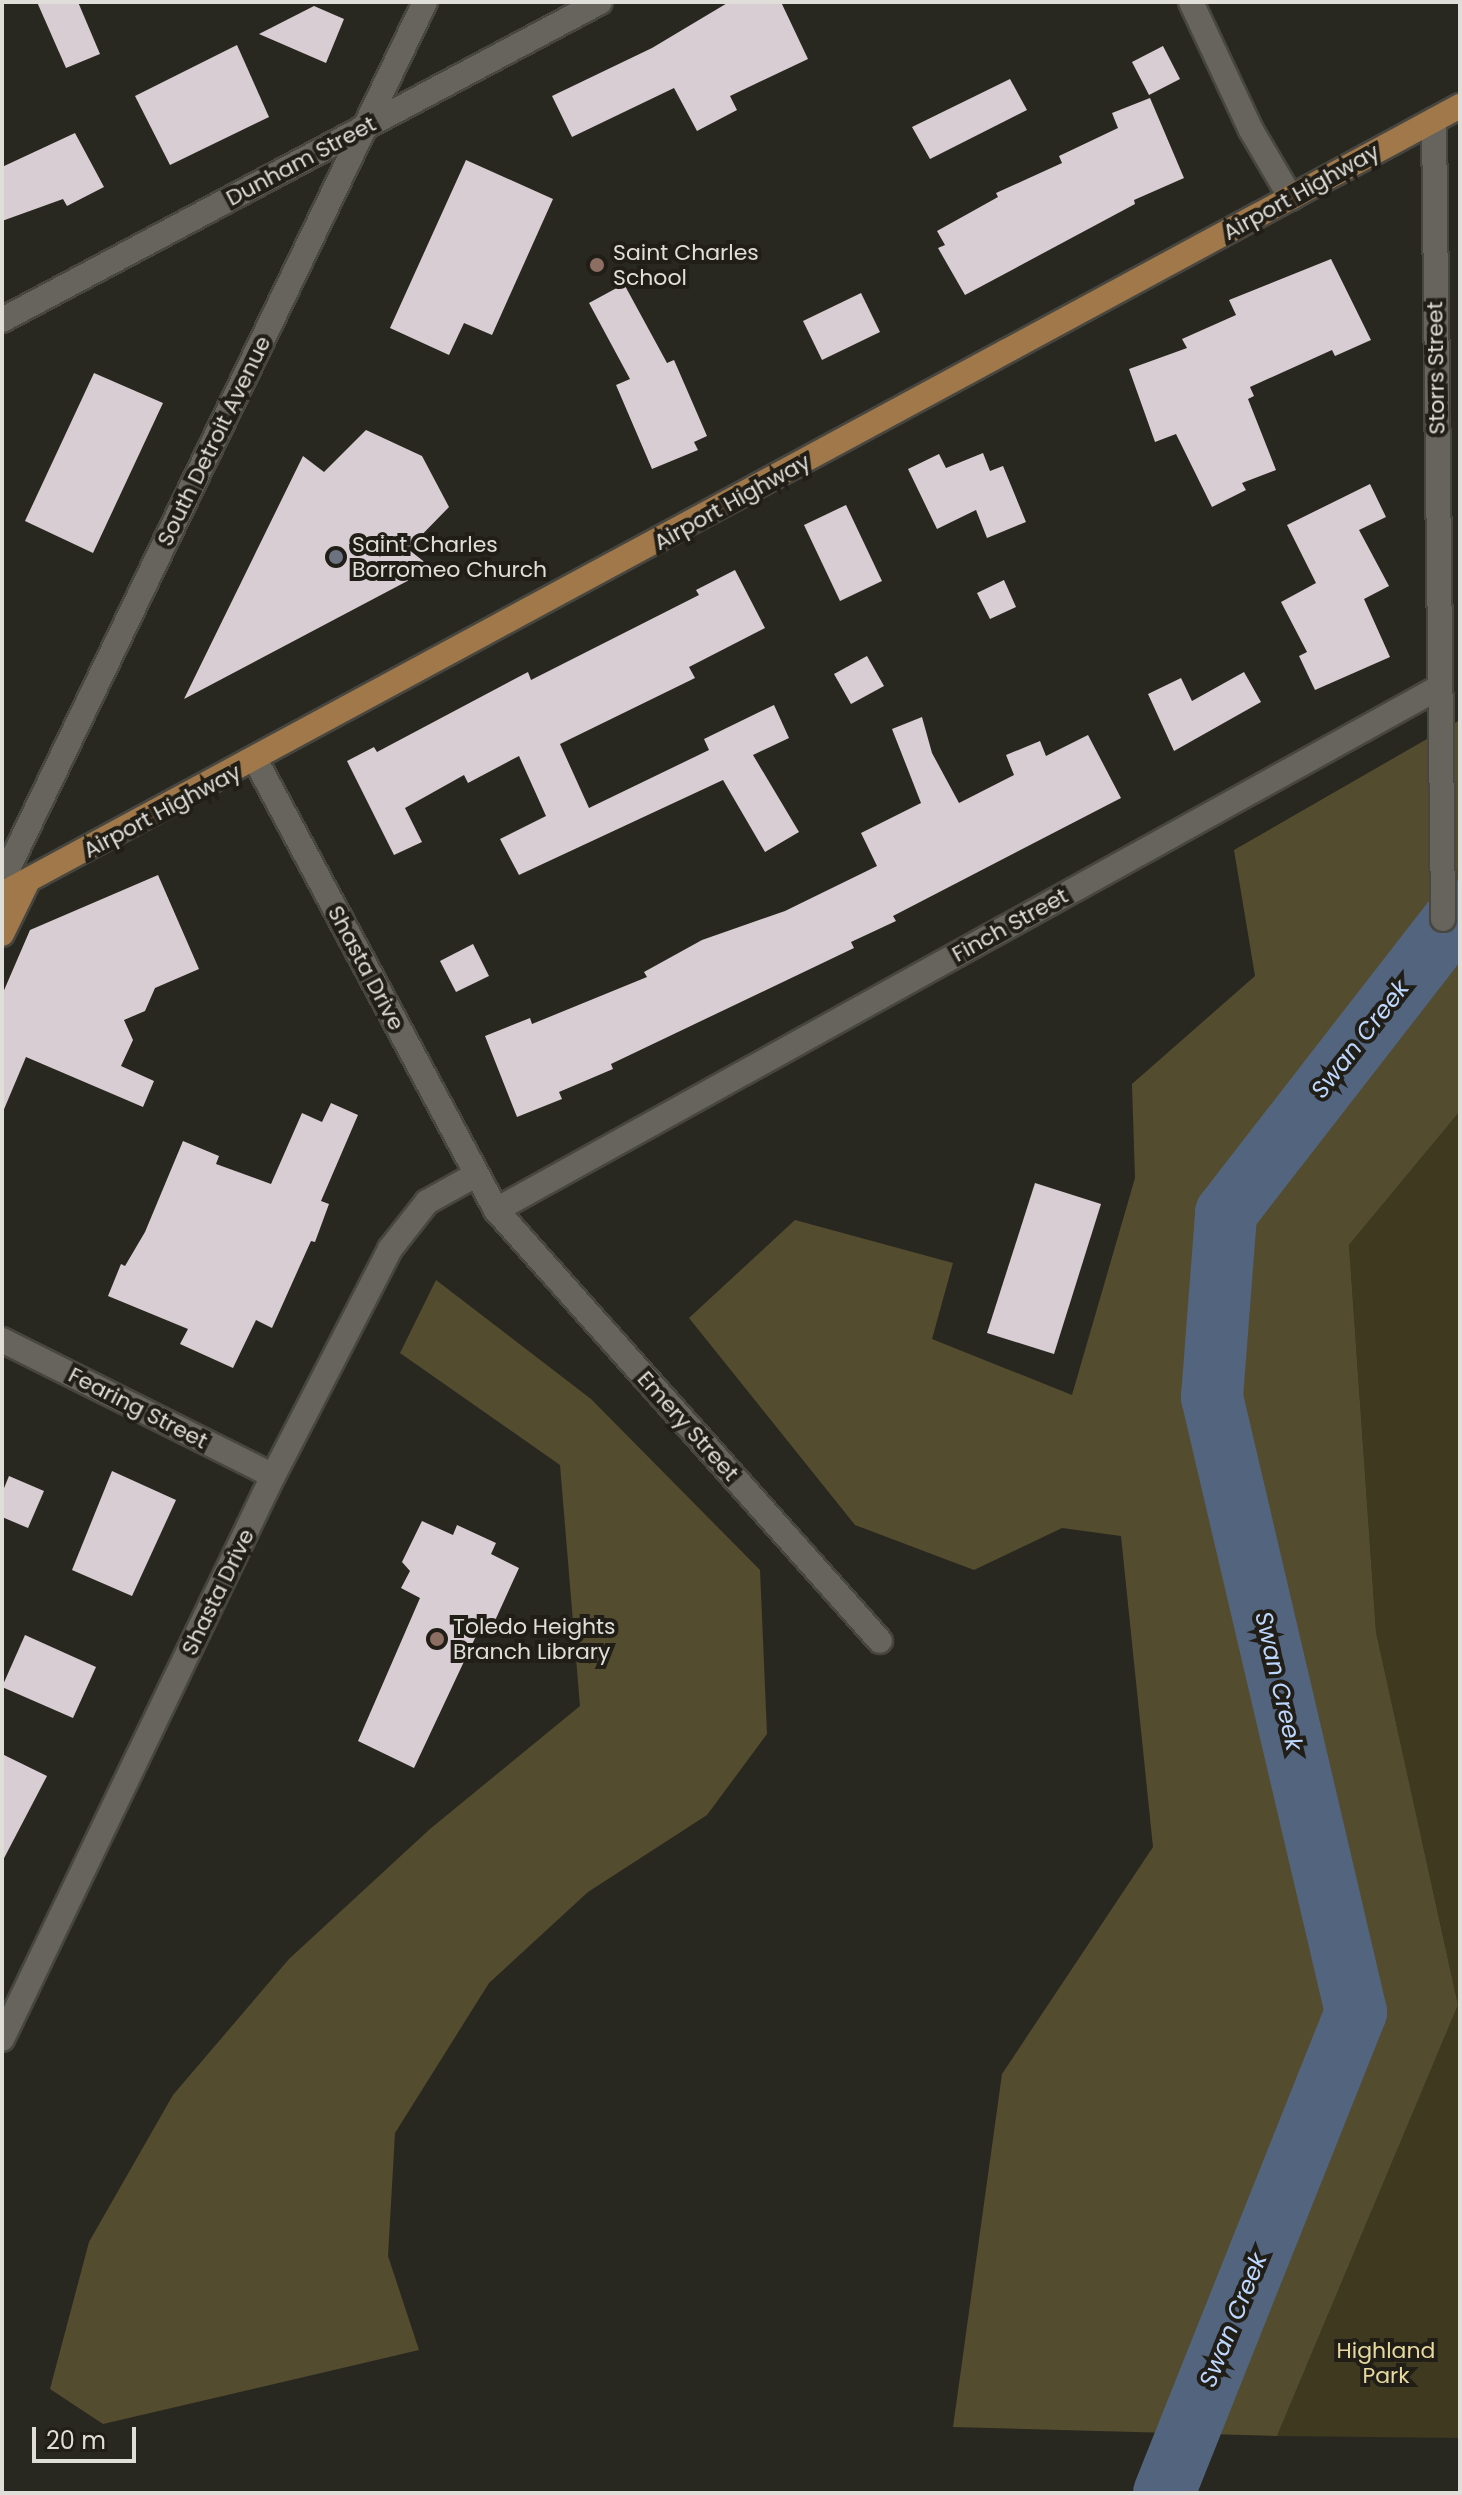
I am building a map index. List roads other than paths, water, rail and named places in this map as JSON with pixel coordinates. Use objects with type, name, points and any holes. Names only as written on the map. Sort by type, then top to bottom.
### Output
[{"type":"main road","name":"Airport Highway","points":[[2,894],[256,761],[1460,106]]},
{"type":"main road","points":[[2,934],[28,881]]},
{"type":"street","name":"South Detroit Avenue","points":[[2,881],[425,2]]},
{"type":"street","name":"Dunham Street","points":[[2,320],[600,2]]},
{"type":"street","points":[[1191,2],[1251,130],[1291,198]]},
{"type":"street","name":"Storrs Street","points":[[1434,120],[1450,610]]},
{"type":"street","points":[[1443,919],[1440,687],[1450,610]]},
{"type":"street","name":"Finch Street","points":[[496,1210],[1440,687]]},
{"type":"street","name":"Shasta Drive","points":[[256,761],[474,1176],[496,1210]]},
{"type":"street","name":"Shasta Drive","points":[[2,2039],[273,1476],[390,1249],[427,1202],[474,1176]]},
{"type":"street","name":"Emery Street","points":[[496,1210],[880,1641]]},
{"type":"street","name":"Fearing Street","points":[[2,1340],[273,1476]]},
{"type":"waterway","name":"Swan Creek","points":[[1164,2493],[1356,2012],[1212,1397],[1226,1213],[1460,911]]},
{"type":"place","name":"Saint Charles School","points":[[597,265]]},
{"type":"place","name":"Saint Charles Borromeo Church","points":[[336,557]]},
{"type":"place","name":"Toledo Heights Branch Library","points":[[437,1639]]},
{"type":"park label","name":"Highland Park","points":[[1386,2362]]}]
